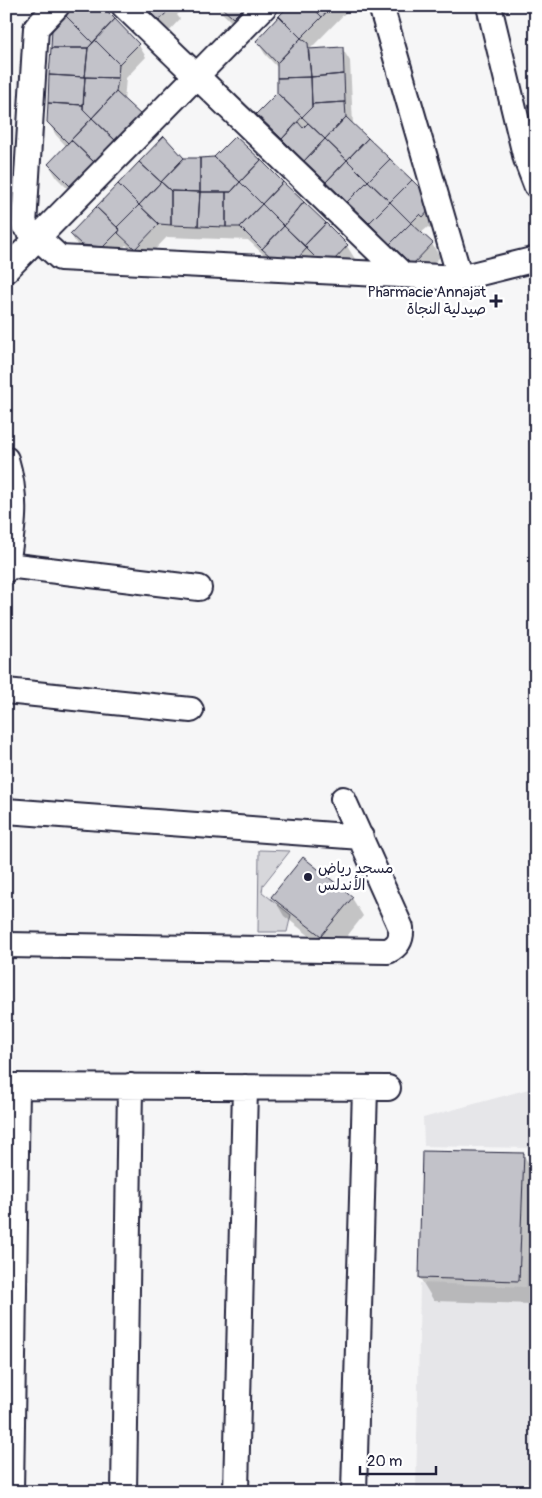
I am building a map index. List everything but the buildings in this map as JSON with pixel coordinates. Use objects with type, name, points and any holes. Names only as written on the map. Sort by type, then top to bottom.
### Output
[{"type":"street","points":[[57,6],[36,28],[24,225],[60,258],[460,278],[536,259]]},
{"type":"street","points":[[124,6],[403,275]]},
{"type":"street","points":[[6,270],[265,6]]},
{"type":"street","points":[[381,6],[460,278]]},
{"type":"street","points":[[489,6],[526,159],[536,185]]},
{"type":"street","points":[[6,459],[12,478],[14,510],[7,567],[199,588]]},
{"type":"street","points":[[6,691],[191,710]]},
{"type":"street","points":[[6,945],[388,951],[397,945],[400,940],[401,928],[343,799]]},
{"type":"street","points":[[6,811],[360,837]]},
{"type":"street","points":[[11,1492],[12,1086],[388,1088]]},
{"type":"street","points":[[124,1492],[130,1086]]},
{"type":"street","points":[[236,1492],[245,1087]]},
{"type":"street","points":[[354,1492],[364,1088]]},
{"type":"shaded area","points":[[259,850],[290,851],[263,885],[262,892],[291,915],[287,932],[258,932]]},
{"type":"shaded area","points":[[536,1087],[536,1492],[416,1492],[420,1283],[526,1287],[532,1148],[424,1146],[423,1118]]},
{"type":"place","name":"Pharmacie Annajat صيدلية النجاة","points":[[496,301]]},
{"type":"place","name":"مسجد رياض الأندلس","points":[[308,877]]}]
